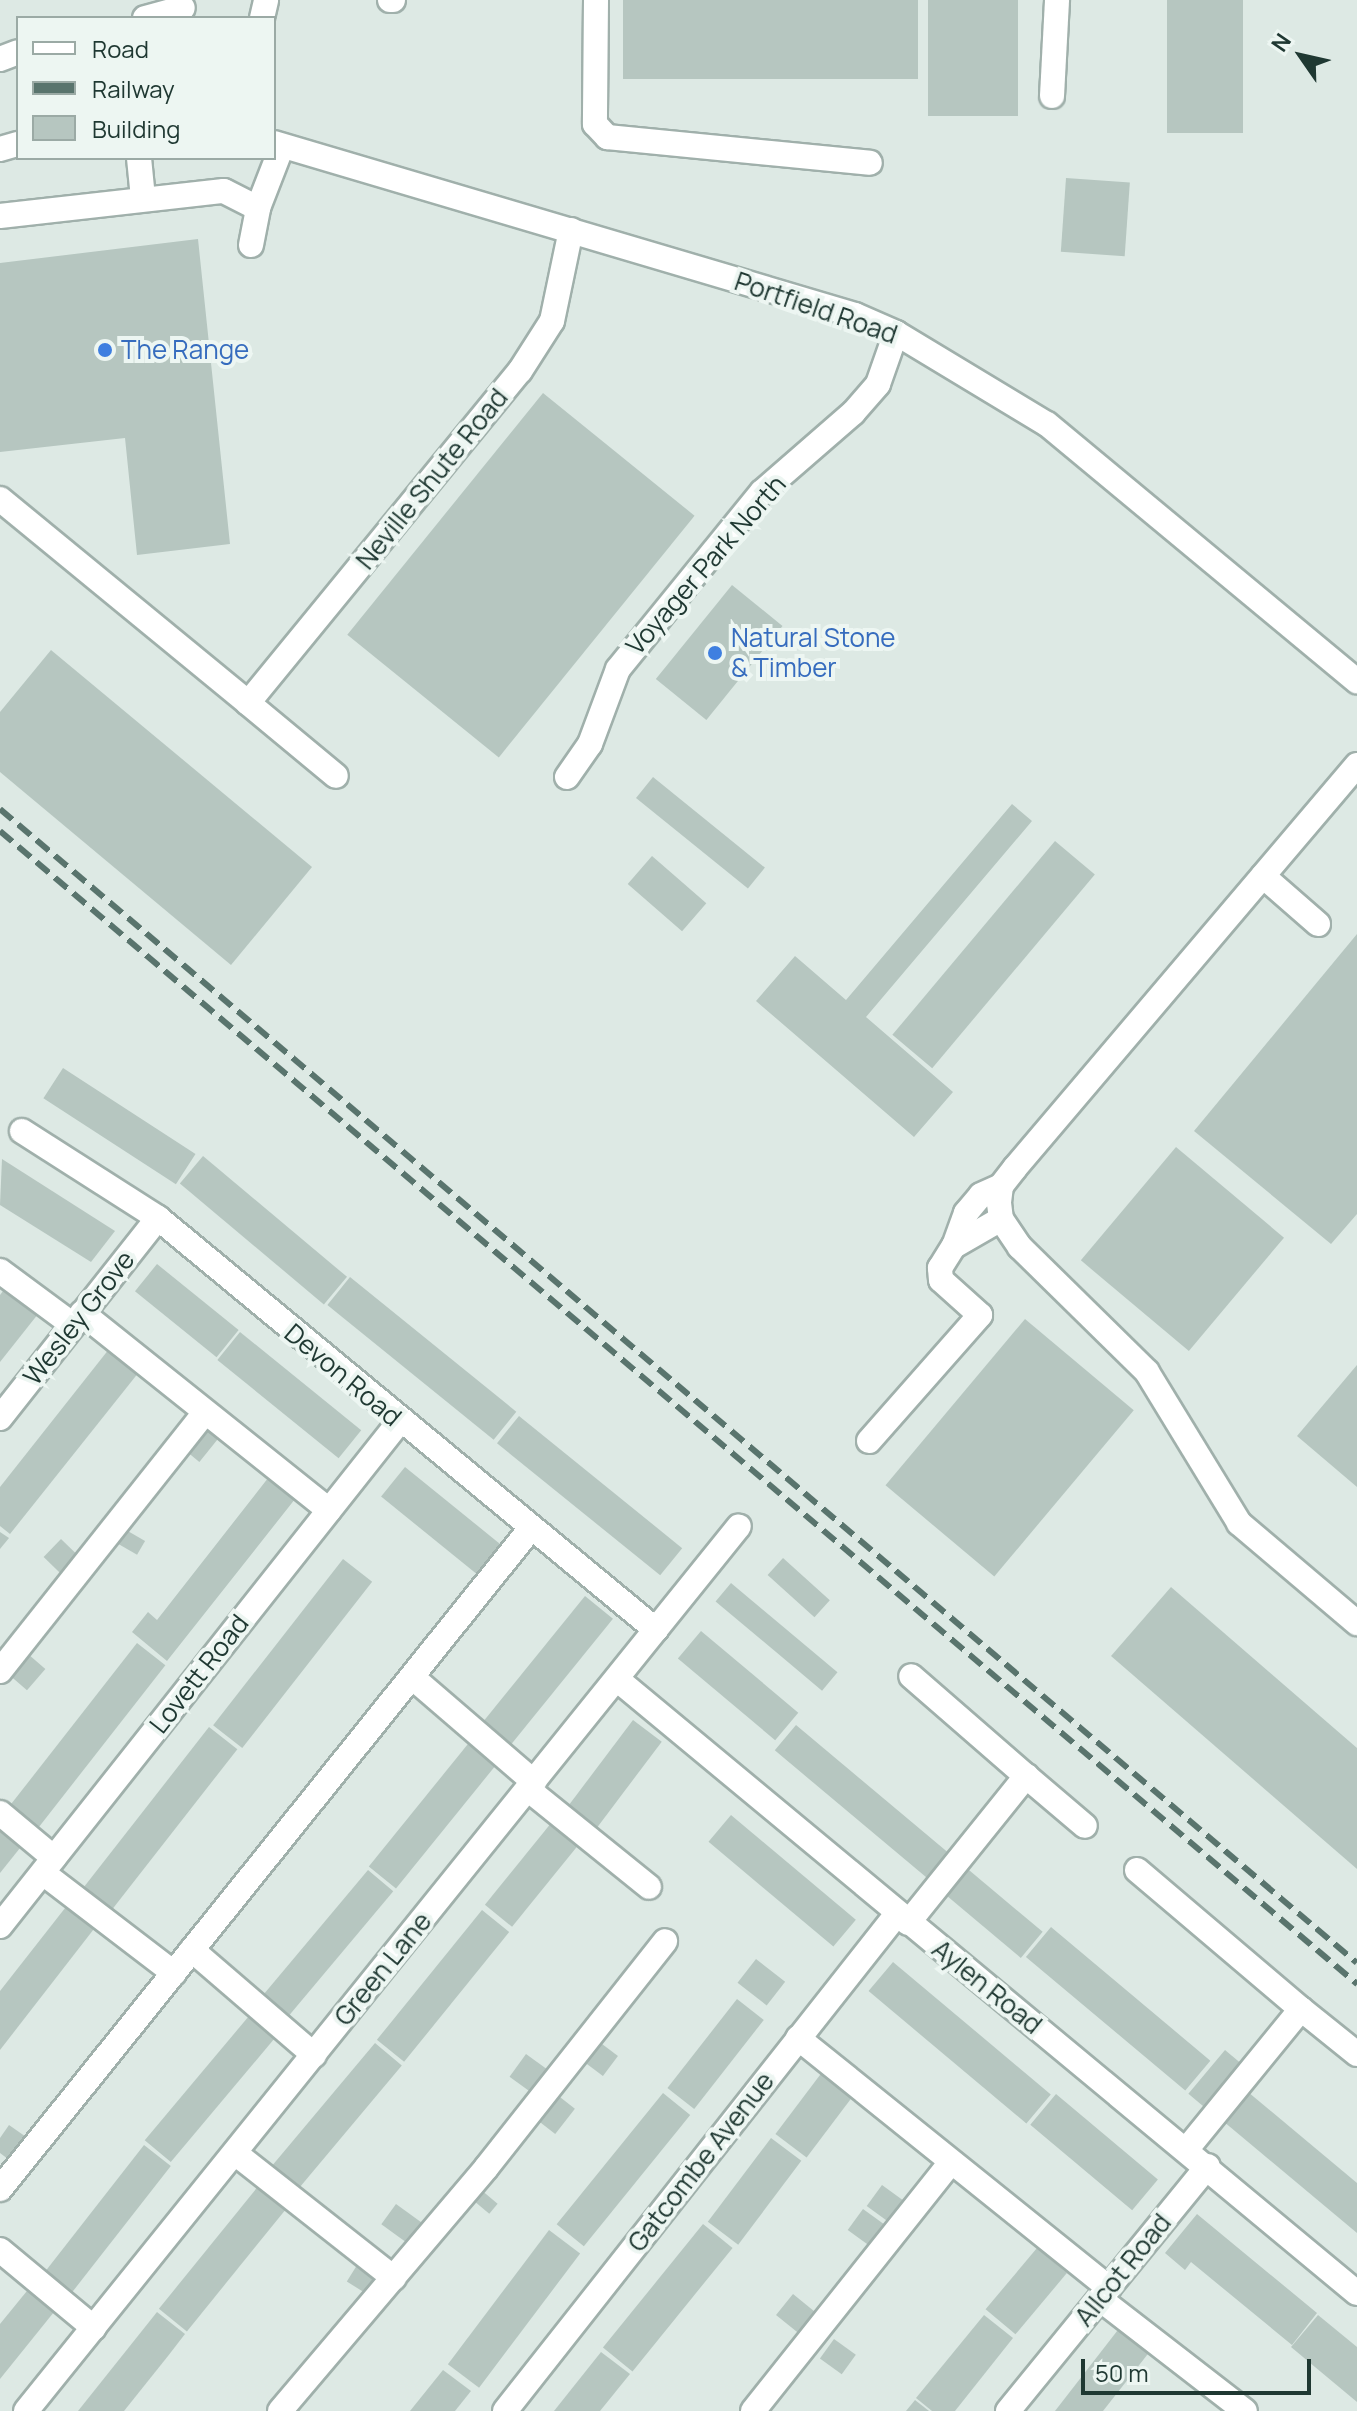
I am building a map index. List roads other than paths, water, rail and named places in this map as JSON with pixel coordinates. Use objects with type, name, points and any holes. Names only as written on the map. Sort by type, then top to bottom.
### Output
[{"type":"street","points":[[596,0],[595,124],[607,137],[870,163]]},
{"type":"street","points":[[1052,96],[1057,0]]},
{"type":"street","points":[[154,16],[184,9]]},
{"type":"street","name":"Portfield Road","points":[[278,145],[855,315],[896,333],[1047,424],[1357,681]]},
{"type":"street","points":[[139,160],[143,198]]},
{"type":"street","points":[[251,245],[258,208],[273,160]]},
{"type":"street","points":[[0,216],[224,191],[258,208]]},
{"type":"street","name":"Neville Shute Road","points":[[248,703],[520,371],[552,321],[571,230]]},
{"type":"street","name":"Voyager Park North","points":[[567,777],[590,744],[618,669],[762,492],[853,413],[878,384],[896,333]]},
{"type":"street","points":[[0,499],[336,776]]},
{"type":"street","points":[[869,1441],[980,1315],[941,1280],[940,1268],[954,1246],[966,1213],[981,1195],[1001,1186],[1357,765]]},
{"type":"street","points":[[1263,876],[1318,924]]},
{"type":"street","name":"Devon Road","points":[[22,1131],[158,1218],[399,1422],[656,1630]]},
{"type":"street","points":[[1001,1186],[1001,1219],[1020,1247],[1147,1372],[1239,1523],[1357,1623]]},
{"type":"street","name":"Wesley Grove","points":[[0,1418],[158,1218]]},
{"type":"street","points":[[954,1246],[1001,1219]]},
{"type":"street","points":[[0,1271],[77,1319],[205,1412],[329,1510]]},
{"type":"street","points":[[0,1671],[205,1412]]},
{"type":"street","name":"Lovett Road","points":[[0,1926],[399,1422]]},
{"type":"street","name":"Green Lane","points":[[26,2411],[739,1526]]},
{"type":"street","points":[[0,2189],[531,1528]]},
{"type":"street","points":[[911,1676],[1085,1826]]},
{"type":"street","points":[[412,1677],[649,1887]]},
{"type":"street","name":"Aylen Road","points":[[618,1680],[902,1918],[1355,2286]]},
{"type":"street","name":"Gatcombe Avenue","points":[[505,2411],[798,2038],[1026,1776]]},
{"type":"street","points":[[0,1813],[48,1866],[174,1973]]},
{"type":"street","points":[[1137,1870],[1357,2054]]},
{"type":"street","points":[[280,2411],[394,2278],[665,1941]]},
{"type":"street","points":[[192,1950],[314,2055]]},
{"type":"street","points":[[1187,2149],[1301,2009]]},
{"type":"street","points":[[798,2038],[951,2162],[1245,2411]]},
{"type":"street","points":[[235,2153],[394,2278]]},
{"type":"street","points":[[753,2411],[951,2162]]},
{"type":"street","name":"Allcot Road","points":[[1008,2411],[1208,2166]]},
{"type":"street","points":[[0,2250],[94,2328]]},
{"type":"railway","points":[[0,809],[1357,1963]]},
{"type":"railway","points":[[0,831],[1357,1984]]},
{"type":"place","name":"The Range","points":[[105,350]]},
{"type":"place","name":"Natural Stone & Timber","points":[[715,653]]}]
